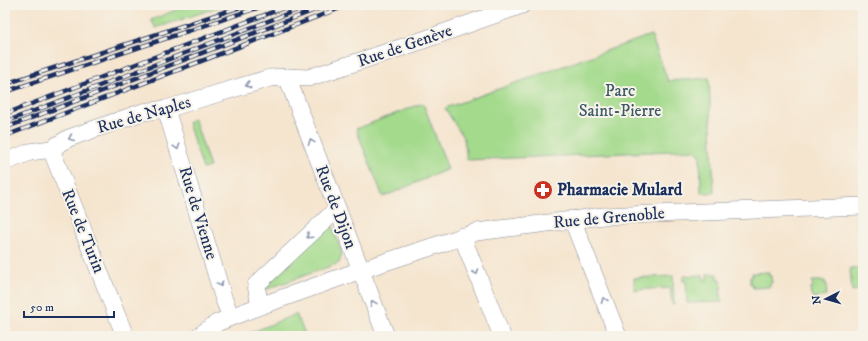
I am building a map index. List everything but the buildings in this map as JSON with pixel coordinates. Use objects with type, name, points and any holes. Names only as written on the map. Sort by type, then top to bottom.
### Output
[{"type":"street","name":"Rue de Genève","points":[[286,77],[308,78],[409,45],[522,5]]},
{"type":"street","name":"Rue de Naples","points":[[5,162],[30,152],[51,148],[68,138],[143,112],[166,109],[270,78],[286,77]]},
{"type":"street","name":"Rue de Dijon","points":[[286,77],[386,336]]},
{"type":"street","name":"Rue de Vienne","points":[[166,109],[224,300],[231,317]]},
{"type":"street","name":"Rue de Turin","points":[[51,148],[125,336]]},
{"type":"street","name":"Rue de Grenoble","points":[[200,336],[231,317],[260,306],[361,270],[477,232],[603,216],[863,206]]},
{"type":"street","points":[[260,306],[256,285],[337,209]]},
{"type":"street","points":[[572,219],[618,336]]},
{"type":"street","points":[[462,236],[502,336]]},
{"type":"green space","points":[[188,5],[225,5],[156,28],[151,20]]},
{"type":"green space","name":"Parc Saint-Pierre","points":[[651,35],[668,81],[709,78],[714,193],[701,193],[700,155],[695,150],[467,160],[464,139],[445,108]]},
{"type":"green space","points":[[423,103],[448,169],[383,197],[356,129]]},
{"type":"green space","points":[[194,118],[210,167],[203,169],[188,123]]},
{"type":"green space","points":[[328,223],[332,225],[342,253],[339,263],[262,291]]},
{"type":"green space","points":[[850,268],[863,268],[863,289],[852,291]]},
{"type":"green space","points":[[769,272],[772,283],[770,283],[770,287],[753,288],[752,284],[750,284],[750,277],[752,277],[752,273]]},
{"type":"green space","points":[[707,274],[717,274],[718,279],[721,279],[722,288],[720,288],[722,302],[687,303],[686,281],[683,281],[684,276],[703,275],[704,280],[707,280]]},
{"type":"green space","points":[[673,276],[674,304],[672,304],[670,288],[634,290],[634,278]]},
{"type":"green space","points":[[812,281],[825,281],[825,284],[827,284],[826,296],[813,298],[810,288],[813,288]]},
{"type":"green space","points":[[296,314],[306,336],[243,336]]},
{"type":"railway","points":[[5,84],[246,5]]},
{"type":"railway","points":[[5,92],[266,5]]},
{"type":"railway","points":[[5,114],[291,5]]},
{"type":"railway","points":[[5,122],[310,5]]},
{"type":"railway","points":[[5,128],[328,5]]},
{"type":"railway","points":[[5,136],[348,5]]},
{"type":"place","name":"Pharmacie Mulard","points":[[543,190]]}]
